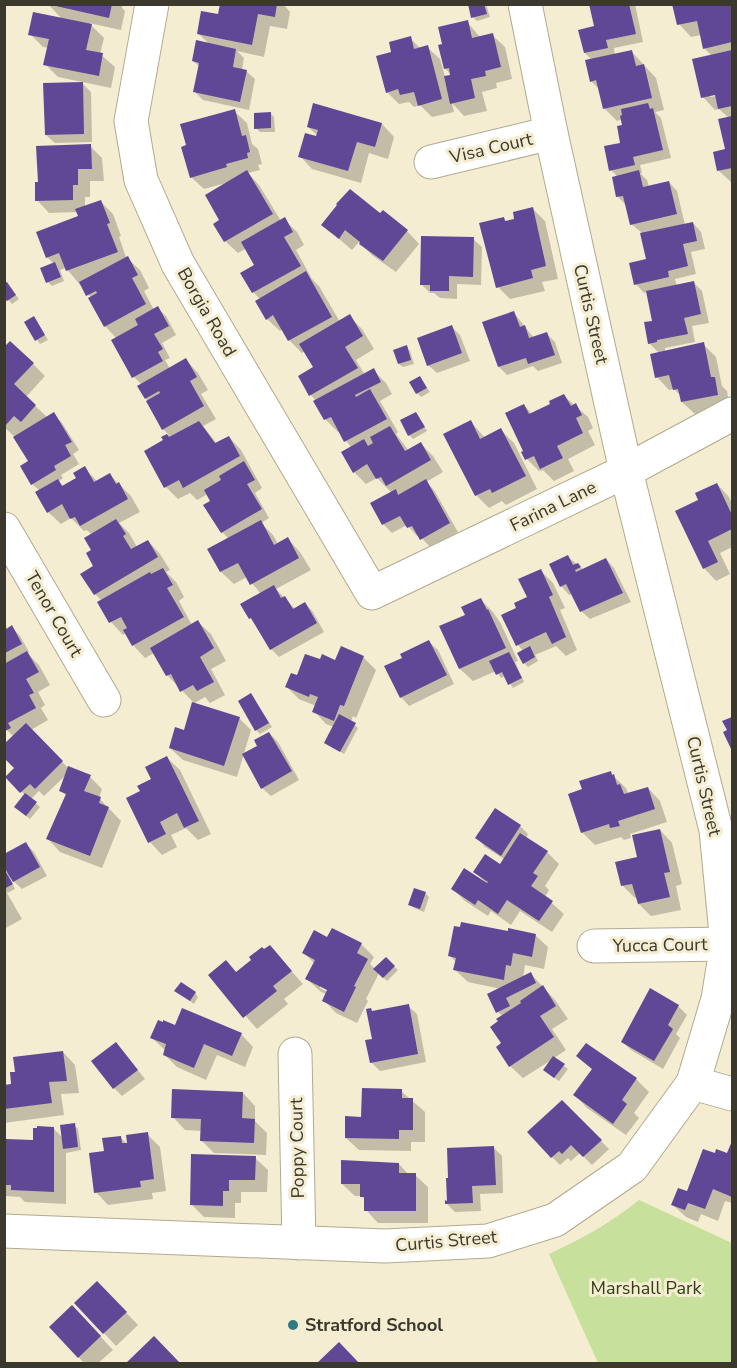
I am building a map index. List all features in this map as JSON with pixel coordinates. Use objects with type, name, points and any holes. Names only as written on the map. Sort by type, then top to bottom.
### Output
[{"type":"street","name":"Borgia Road","points":[[153,4],[131,121],[141,180],[178,264],[372,593]]},
{"type":"street","name":"Curtis Street","points":[[4,1231],[402,1247],[488,1241],[555,1220],[632,1167],[693,1083],[718,999],[727,945],[724,827],[626,471],[551,133],[525,4]]},
{"type":"street","name":"Visa Court","points":[[431,162],[551,133]]},
{"type":"street","name":"Farina Lane","points":[[372,593],[626,471],[732,414]]},
{"type":"street","name":"Tenor Court","points":[[4,529],[104,700]]},
{"type":"street","name":"Yucca Court","points":[[594,946],[727,945]]},
{"type":"street","name":"Poppy Court","points":[[295,1054],[299,1243]]},
{"type":"street","points":[[693,1083],[732,1094]]},
{"type":"green space","name":"Marshall Park","points":[[639,1200],[732,1243],[732,1363],[598,1363],[549,1254],[596,1230]]},
{"type":"building","points":[[47,4],[112,4],[109,18]]},
{"type":"building","points":[[220,4],[277,4],[275,17],[258,14],[252,45],[197,34],[201,11],[218,14]]},
{"type":"building","points":[[468,4],[484,4],[487,14],[471,18]]},
{"type":"building","points":[[589,4],[629,4],[636,34],[606,40],[608,48],[584,53],[578,30],[594,26]]},
{"type":"building","points":[[672,4],[732,4],[732,42],[703,49],[697,21],[677,25]]},
{"type":"building","points":[[33,12],[92,24],[86,50],[103,53],[99,76],[43,65],[49,39],[28,35]]},
{"type":"building","points":[[468,20],[472,38],[493,33],[501,67],[485,71],[486,76],[471,79],[475,98],[450,104],[444,76],[450,75],[449,68],[444,69],[438,45],[442,44],[438,27]]},
{"type":"building","points":[[411,36],[414,49],[428,45],[442,99],[418,106],[414,92],[400,95],[398,89],[386,93],[376,56],[391,52],[389,42]]},
{"type":"building","points":[[196,40],[236,49],[233,67],[247,70],[240,102],[193,92],[199,63],[192,61]]},
{"type":"building","points":[[632,50],[636,66],[644,64],[652,98],[603,109],[596,80],[590,82],[585,60]]},
{"type":"building","points":[[732,50],[732,106],[718,109],[715,95],[701,98],[692,59]]},
{"type":"building","points":[[83,82],[84,134],[45,135],[43,83]]},
{"type":"building","points":[[313,103],[382,123],[375,147],[357,142],[348,171],[298,157],[305,133],[316,136],[318,130],[307,127]]},
{"type":"building","points":[[648,103],[650,109],[653,108],[663,150],[633,157],[635,165],[609,171],[604,146],[620,143],[617,126],[622,125],[621,109]]},
{"type":"building","points":[[235,109],[242,136],[246,135],[250,152],[247,153],[248,158],[190,178],[181,147],[186,145],[180,124]]},
{"type":"building","points":[[271,112],[271,128],[254,129],[254,113]]},
{"type":"building","points":[[732,116],[732,168],[717,171],[713,152],[725,149],[718,119]]},
{"type":"building","points":[[91,144],[92,169],[78,169],[78,185],[73,185],[73,200],[35,201],[35,182],[38,182],[36,146]]},
{"type":"building","points":[[247,170],[273,214],[224,242],[213,224],[219,220],[205,195]]},
{"type":"building","points":[[639,170],[643,187],[669,181],[677,214],[630,225],[623,196],[616,197],[612,177]]},
{"type":"building","points":[[350,189],[380,213],[383,210],[408,230],[383,261],[359,244],[360,242],[345,230],[339,239],[321,225]]},
{"type":"building","points":[[101,200],[118,252],[66,271],[59,253],[46,258],[36,232],[78,216],[75,209]]},
{"type":"building","points":[[533,207],[546,266],[531,270],[533,278],[496,288],[479,223],[504,217],[505,221],[514,219],[513,212]]},
{"type":"building","points":[[285,217],[293,232],[284,237],[301,266],[252,293],[240,273],[254,265],[241,242]]},
{"type":"building","points":[[693,222],[697,241],[683,244],[688,266],[668,271],[669,277],[634,285],[629,263],[646,259],[640,233]]},
{"type":"building","points":[[421,236],[474,237],[473,277],[449,276],[449,291],[430,291],[430,285],[420,285]]},
{"type":"building","points":[[128,256],[138,275],[132,278],[146,304],[104,327],[88,298],[97,293],[96,291],[86,296],[79,282]]},
{"type":"building","points":[[55,262],[61,277],[46,283],[40,268]]},
{"type":"building","points":[[306,271],[332,317],[288,341],[273,315],[266,320],[255,301]]},
{"type":"building","points":[[694,281],[701,314],[684,318],[688,334],[648,344],[644,322],[652,321],[646,291]]},
{"type":"building","points":[[7,282],[16,295],[7,301],[4,298],[4,283]]},
{"type":"building","points":[[158,306],[169,326],[154,334],[163,349],[158,352],[163,361],[132,378],[111,340],[138,325],[135,319]]},
{"type":"building","points":[[514,311],[520,327],[525,325],[529,338],[547,332],[555,355],[528,364],[526,358],[498,367],[482,322]]},
{"type":"building","points":[[350,314],[363,336],[345,347],[358,368],[309,396],[298,376],[313,367],[299,344]]},
{"type":"building","points":[[34,316],[45,335],[35,341],[24,322]]},
{"type":"building","points":[[452,325],[462,353],[427,366],[417,338]]},
{"type":"building","points":[[10,341],[34,363],[14,384],[36,405],[21,422],[14,416],[4,427],[4,347]]},
{"type":"building","points":[[704,342],[711,377],[715,377],[718,395],[681,402],[678,389],[673,390],[669,375],[655,378],[650,354]]},
{"type":"building","points":[[407,345],[411,360],[398,364],[393,350]]},
{"type":"building","points":[[186,358],[197,377],[190,381],[204,406],[162,430],[146,401],[160,393],[159,391],[145,399],[137,386]]},
{"type":"building","points":[[374,368],[381,382],[355,395],[356,397],[370,389],[387,419],[344,442],[331,417],[324,420],[313,401]]},
{"type":"building","points":[[420,376],[427,388],[416,394],[409,382]]},
{"type":"building","points":[[564,394],[571,406],[576,403],[582,415],[576,418],[583,433],[557,446],[563,458],[540,469],[534,456],[525,460],[505,413],[524,404],[529,414]]},
{"type":"building","points":[[54,412],[72,442],[65,445],[71,456],[54,466],[56,470],[31,485],[20,466],[28,461],[13,437]]},
{"type":"building","points":[[416,412],[425,427],[408,436],[400,420]]},
{"type":"building","points":[[471,420],[480,439],[501,428],[526,476],[492,493],[490,489],[475,496],[443,434]]},
{"type":"building","points":[[199,421],[215,443],[229,436],[240,456],[183,488],[179,480],[164,488],[144,451],[163,440],[161,437],[167,434],[169,437]]},
{"type":"building","points":[[390,426],[405,451],[421,442],[431,460],[386,486],[381,477],[376,479],[367,464],[353,473],[341,452],[364,439],[368,446],[373,443],[370,437]]},
{"type":"building","points":[[244,461],[255,480],[247,484],[262,509],[221,533],[203,505],[210,501],[204,490],[221,480],[219,476]]},
{"type":"building","points":[[85,466],[94,482],[110,473],[116,484],[119,482],[128,499],[80,526],[75,517],[70,519],[62,504],[47,513],[35,492],[58,479],[62,486],[76,478],[73,473]]},
{"type":"building","points":[[426,479],[450,523],[420,540],[412,526],[407,528],[400,516],[382,525],[370,503],[396,489],[398,495]]},
{"type":"building","points":[[717,483],[732,515],[732,529],[708,541],[718,562],[703,569],[675,511],[698,500],[695,493]]},
{"type":"building","points":[[116,519],[126,534],[123,536],[131,549],[148,540],[158,557],[94,595],[80,574],[93,566],[86,553],[91,550],[84,538]]},
{"type":"building","points":[[261,520],[274,545],[288,537],[299,558],[250,585],[238,563],[220,572],[207,549]]},
{"type":"building","points":[[568,555],[573,565],[578,563],[581,567],[575,570],[576,572],[606,558],[623,593],[580,612],[566,584],[560,587],[549,564]]},
{"type":"building","points":[[163,568],[173,585],[167,588],[184,617],[132,646],[123,630],[127,628],[121,617],[109,623],[97,602],[150,572],[151,574]]},
{"type":"building","points":[[541,569],[553,595],[549,597],[566,637],[552,644],[546,632],[516,646],[501,615],[516,608],[514,603],[527,597],[518,579]]},
{"type":"building","points":[[274,585],[281,598],[285,596],[293,609],[305,602],[317,623],[270,650],[240,604]]},
{"type":"building","points":[[481,598],[506,648],[459,669],[439,626],[465,615],[461,607]]},
{"type":"building","points":[[198,620],[214,648],[200,657],[214,682],[197,691],[193,685],[180,692],[171,674],[166,676],[150,648]]},
{"type":"building","points":[[12,625],[22,644],[5,653],[5,630]]},
{"type":"building","points":[[429,640],[447,675],[400,698],[384,666],[402,658],[400,654]]},
{"type":"building","points":[[341,646],[364,656],[344,706],[340,705],[334,721],[312,712],[318,697],[310,694],[309,697],[285,687],[291,673],[297,675],[305,654],[320,659],[322,654],[335,660]]},
{"type":"building","points":[[530,646],[535,657],[523,664],[517,653]]},
{"type":"building","points":[[27,651],[39,672],[26,679],[34,693],[29,695],[36,708],[8,723],[11,728],[5,731],[4,664]]},
{"type":"building","points":[[509,652],[522,678],[508,685],[502,672],[496,675],[489,661]]},
{"type":"building","points":[[251,693],[269,723],[255,731],[238,701]]},
{"type":"building","points":[[192,702],[240,717],[224,766],[169,748],[175,727],[184,730]]},
{"type":"building","points":[[339,714],[356,723],[340,752],[324,743]]},
{"type":"building","points":[[732,717],[732,751],[723,732],[727,730],[722,721]]},
{"type":"building","points":[[26,723],[63,761],[35,789],[30,784],[20,793],[5,777],[14,768],[4,758],[4,744]]},
{"type":"building","points":[[269,732],[292,771],[261,789],[242,754],[257,746],[254,740]]},
{"type":"building","points":[[167,756],[199,821],[184,828],[177,813],[160,822],[166,834],[148,843],[126,798],[140,791],[137,786],[151,779],[145,767]]},
{"type":"building","points":[[68,766],[91,775],[84,791],[101,797],[99,803],[109,807],[90,856],[46,839],[66,794],[59,791]]},
{"type":"building","points":[[611,771],[624,794],[648,787],[655,809],[618,821],[620,826],[610,828],[609,824],[581,833],[568,794],[582,789],[579,781]]},
{"type":"building","points":[[25,793],[37,802],[26,816],[14,807]]},
{"type":"building","points":[[495,808],[521,825],[501,856],[475,838]]},
{"type":"building","points":[[660,829],[670,872],[664,873],[670,897],[638,904],[632,884],[621,886],[615,862],[637,857],[632,835]]},
{"type":"building","points":[[520,833],[548,851],[533,873],[538,876],[531,886],[553,901],[539,921],[507,900],[498,914],[478,900],[475,905],[451,889],[464,868],[487,883],[473,872],[485,854],[500,864]]},
{"type":"building","points":[[26,842],[40,867],[13,882],[4,867],[4,854]]},
{"type":"building","points":[[4,869],[13,884],[4,889]]},
{"type":"building","points":[[414,888],[426,892],[420,909],[408,905]]},
{"type":"building","points":[[461,922],[536,934],[532,957],[513,953],[511,966],[506,965],[504,980],[453,970],[456,958],[448,956],[454,926],[460,927]]},
{"type":"building","points":[[332,928],[362,943],[357,953],[368,959],[344,1012],[322,1001],[327,990],[305,979],[315,960],[302,953],[314,930],[327,937]]},
{"type":"building","points":[[270,945],[292,971],[273,986],[277,991],[243,1018],[208,975],[226,960],[236,972],[251,960],[249,957],[262,947],[264,949]]},
{"type":"building","points":[[386,957],[395,966],[383,978],[373,969]]},
{"type":"building","points":[[531,972],[536,983],[506,998],[510,1006],[496,1013],[487,994]]},
{"type":"building","points":[[181,982],[196,992],[190,1001],[174,991]]},
{"type":"building","points":[[543,985],[556,1006],[540,1016],[554,1037],[509,1067],[496,1047],[501,1043],[490,1027],[498,1021],[496,1019]]},
{"type":"building","points":[[650,988],[679,1005],[668,1025],[673,1029],[654,1061],[621,1042]]},
{"type":"building","points":[[409,1004],[418,1054],[370,1063],[365,1040],[372,1039],[366,1009],[371,1008],[372,1011]]},
{"type":"building","points":[[182,1008],[242,1033],[232,1056],[204,1044],[194,1068],[163,1055],[166,1044],[150,1038],[158,1020],[175,1025]]},
{"type":"building","points":[[116,1042],[138,1070],[113,1089],[91,1061]]},
{"type":"building","points":[[586,1043],[637,1078],[622,1100],[627,1104],[613,1124],[573,1095],[592,1069],[576,1056]]},
{"type":"building","points":[[63,1051],[67,1081],[49,1082],[52,1103],[4,1109],[4,1085],[11,1084],[10,1072],[15,1072],[13,1057]]},
{"type":"building","points":[[553,1056],[565,1064],[554,1078],[543,1070]]},
{"type":"building","points":[[362,1088],[402,1089],[402,1098],[413,1098],[413,1130],[399,1130],[399,1139],[345,1138],[345,1116],[361,1117]]},
{"type":"building","points":[[172,1089],[243,1092],[242,1118],[255,1119],[254,1143],[200,1141],[201,1119],[171,1118]]},
{"type":"building","points":[[562,1100],[602,1140],[583,1157],[571,1145],[562,1154],[559,1151],[551,1158],[527,1132]]},
{"type":"building","points":[[75,1123],[78,1147],[63,1149],[60,1125]]},
{"type":"building","points":[[37,1126],[54,1127],[54,1192],[11,1190],[11,1185],[4,1185],[6,1139],[33,1140],[33,1128]]},
{"type":"building","points":[[148,1132],[154,1179],[140,1181],[141,1187],[94,1193],[89,1153],[104,1151],[102,1138],[121,1136],[122,1143],[127,1143],[126,1135]]},
{"type":"building","points":[[732,1141],[732,1197],[713,1189],[705,1209],[688,1203],[685,1210],[671,1205],[678,1188],[687,1191],[703,1149],[715,1153],[716,1149],[727,1153]]},
{"type":"building","points":[[494,1146],[496,1185],[472,1186],[473,1203],[445,1204],[445,1200],[447,1201],[446,1178],[448,1178],[447,1148]]},
{"type":"building","points":[[191,1154],[256,1156],[255,1180],[229,1180],[229,1191],[223,1191],[223,1206],[190,1205]]},
{"type":"building","points":[[341,1160],[399,1163],[399,1173],[416,1173],[416,1211],[364,1211],[364,1197],[360,1197],[360,1184],[341,1184]]},
{"type":"building","points":[[97,1281],[127,1312],[103,1334],[74,1303]]},
{"type":"building","points":[[72,1305],[101,1336],[78,1358],[49,1327]]},
{"type":"building","points":[[154,1336],[181,1364],[125,1364]]},
{"type":"building","points":[[339,1342],[360,1364],[316,1364]]},
{"type":"place","name":"Stratford School","points":[[293,1325]]}]
